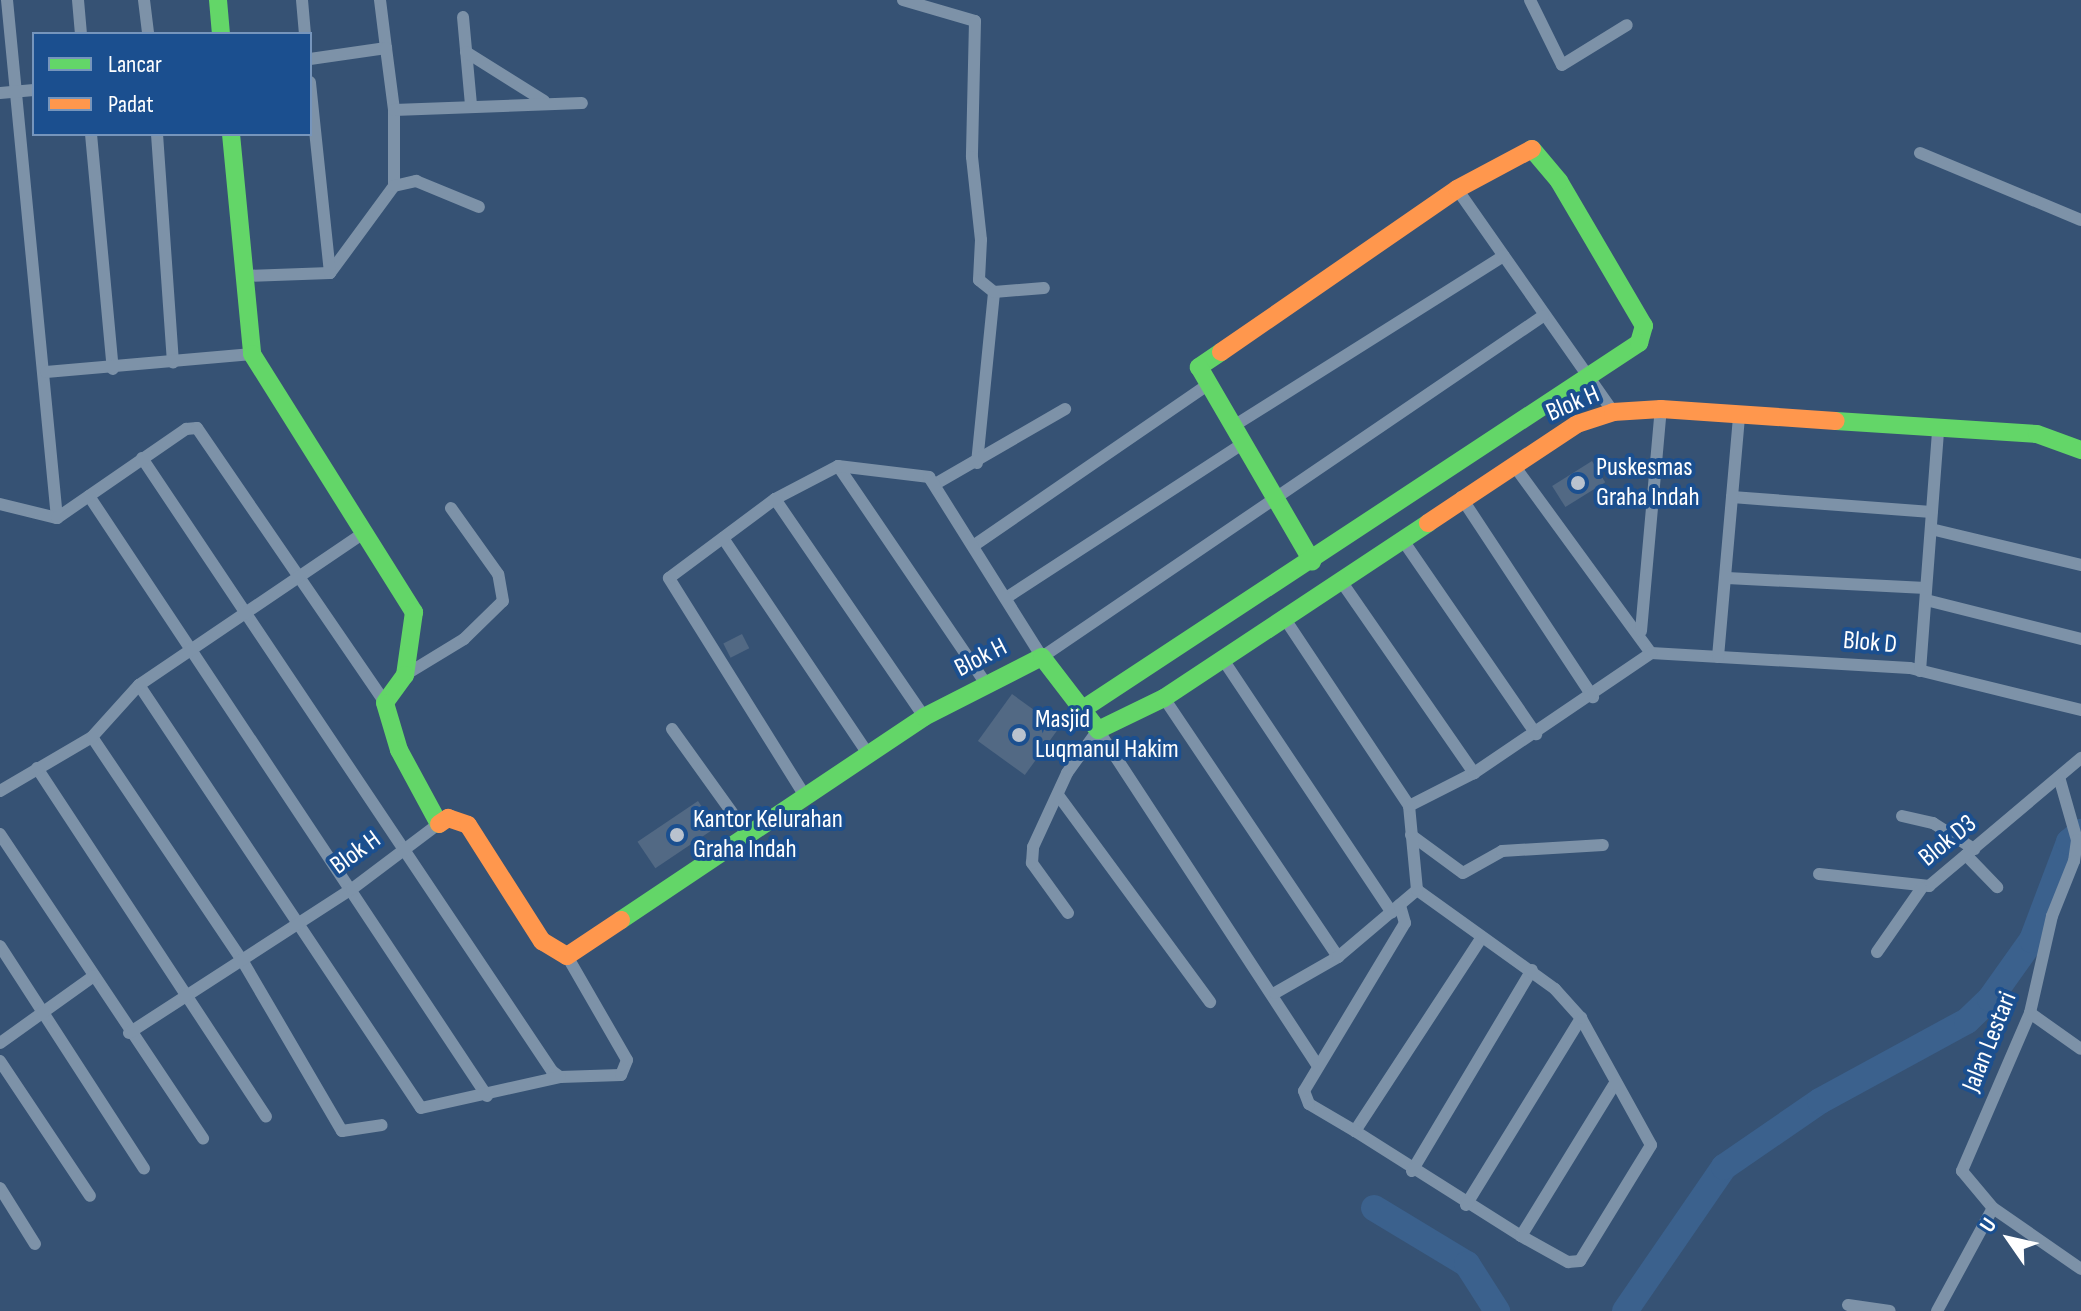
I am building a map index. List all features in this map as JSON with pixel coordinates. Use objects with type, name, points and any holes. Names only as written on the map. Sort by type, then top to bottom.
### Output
[{"type":"street","points":[[7,0],[46,372],[57,518]]},
{"type":"street","points":[[78,0],[81,32]]},
{"type":"street","points":[[144,0],[148,32]]},
{"type":"street","points":[[218,0],[221,32]]},
{"type":"street","points":[[302,0],[305,32]]},
{"type":"street","points":[[330,273],[394,186],[394,110],[380,0]]},
{"type":"street","points":[[903,0],[975,21],[971,128],[979,280],[994,292],[1044,288]]},
{"type":"street","points":[[1530,0],[1562,65],[1627,25]]},
{"type":"street","points":[[463,17],[471,105]]},
{"type":"street","points":[[312,59],[386,48]]},
{"type":"street","points":[[466,52],[544,101]]},
{"type":"street","points":[[0,93],[32,90]]},
{"type":"street","points":[[312,101],[330,273]]},
{"type":"street","points":[[394,110],[544,101],[582,103]]},
{"type":"street","points":[[91,136],[113,369]]},
{"type":"street","points":[[157,136],[173,362]]},
{"type":"street","points":[[231,136],[252,354],[414,612],[405,675]]},
{"type":"street","points":[[1083,709],[1312,561],[1639,343],[1644,326],[1559,181],[1530,147],[1457,189],[1203,361],[1198,373],[1312,561]]},
{"type":"street","points":[[1920,153],[2081,220]]},
{"type":"street","points":[[394,186],[416,181],[479,207]]},
{"type":"street","points":[[1457,189],[1613,412]]},
{"type":"street","points":[[1232,427],[1504,256]]},
{"type":"street","points":[[245,276],[330,273]]},
{"type":"street","points":[[977,463],[994,292]]},
{"type":"street","points":[[805,796],[670,586],[672,572],[775,499],[838,466],[914,473],[937,483],[1009,596],[1042,657],[1543,316]]},
{"type":"street","points":[[46,372],[113,369],[252,354]]},
{"type":"street","points":[[976,544],[1206,386]]},
{"type":"street","points":[[937,483],[977,463],[1065,409]]},
{"type":"street","points":[[1641,631],[1661,409]]},
{"type":"street","name":"Blok H","points":[[567,956],[924,717],[1042,657],[1098,730],[1164,698],[1461,497],[1577,424],[1613,412],[1661,409],[1938,431],[2037,434],[2081,450]]},
{"type":"street","points":[[1718,657],[1739,415]]},
{"type":"street","points":[[0,504],[57,518],[186,429],[197,428],[385,703],[399,750],[437,825],[448,818],[468,825],[542,941],[567,956],[628,1068],[611,1077],[560,1077],[487,1096],[421,1108],[296,926],[139,685]]},
{"type":"street","points":[[1920,671],[1938,431]]},
{"type":"street","points":[[1009,596],[1242,444]]},
{"type":"street","points":[[142,458],[242,615],[560,1077]]},
{"type":"street","points":[[1409,806],[1474,773],[1536,734],[1593,697],[1651,653],[1641,631],[1513,464]]},
{"type":"street","points":[[838,466],[986,684]]},
{"type":"street","points":[[89,496],[487,1096]]},
{"type":"street","points":[[1461,497],[1593,697]]},
{"type":"street","points":[[1732,497],[1931,512]]},
{"type":"street","points":[[775,499],[924,717]]},
{"type":"street","points":[[385,703],[405,675],[464,639],[503,601],[498,574],[451,508]]},
{"type":"street","points":[[1931,529],[2081,565]]},
{"type":"street","points":[[0,791],[92,737],[139,685],[365,532]]},
{"type":"street","points":[[723,538],[868,754]]},
{"type":"street","points":[[1402,539],[1536,734]]},
{"type":"street","points":[[1727,578],[1926,594],[2081,639]]},
{"type":"street","points":[[1341,581],[1474,773]]},
{"type":"street","points":[[1222,658],[1405,923],[1318,1066],[1305,1098],[1466,1205],[1574,1264],[1588,1249],[1651,1145],[1614,1085],[1581,1018],[1532,970],[1417,890],[1409,806],[1283,616]]},
{"type":"street","name":"Blok D","points":[[1651,653],[1920,671],[2081,710]]},
{"type":"street","points":[[1164,698],[1338,957]]},
{"type":"street","points":[[672,729],[749,836]]},
{"type":"street","points":[[1068,913],[1032,863],[1036,833],[1098,730],[1275,993],[1318,1066]]},
{"type":"street","points":[[92,737],[242,960],[342,1131],[382,1125]]},
{"type":"street","name":"Blok D3","points":[[1819,874],[1921,889],[1970,852],[2081,758]]},
{"type":"street","points":[[37,768],[190,994],[266,1116]]},
{"type":"street","name":"Jalan Lestari","points":[[2059,777],[2078,843],[2030,1013],[1962,1171],[1993,1208],[2081,1269]]},
{"type":"street","points":[[1058,795],[1210,1002]]},
{"type":"street","points":[[1902,816],[1933,823],[1970,852],[1997,887]]},
{"type":"street","name":"Blok H","points":[[129,1033],[352,889],[437,825]]},
{"type":"street","points":[[0,834],[129,1033],[203,1138]]},
{"type":"street","points":[[1411,835],[1463,873],[1502,851],[1603,845]]},
{"type":"street","points":[[1877,952],[1921,889]]},
{"type":"street","points":[[1275,993],[1338,957],[1417,890]]},
{"type":"street","points":[[1355,1131],[1482,937]]},
{"type":"street","points":[[0,946],[144,1169]]},
{"type":"street","points":[[1412,1171],[1532,970]]},
{"type":"street","points":[[0,1043],[42,1009],[94,976]]},
{"type":"street","points":[[2030,1013],[2081,1049]]},
{"type":"street","points":[[1466,1205],[1581,1018]]},
{"type":"street","points":[[0,1061],[90,1196]]},
{"type":"street","points":[[1521,1236],[1614,1085]]},
{"type":"street","points":[[0,1188],[35,1244]]},
{"type":"street","points":[[1937,1311],[1993,1208]]},
{"type":"street","points":[[1848,1305],[1890,1311]]},
{"type":"building","name":"Puskesmas Graha Indah","points":[[1592,461],[1605,482],[1565,507],[1552,486]]},
{"type":"building","points":[[742,634],[749,648],[731,658],[723,644]]},
{"type":"building","name":"Masjid Luqmanul Hakim","points":[[1012,694],[1059,728],[1025,775],[978,741]]},
{"type":"building","name":"Kantor Kelurahan Graha Indah","points":[[698,801],[716,828],[655,868],[637,842]]},
{"type":"waterway","points":[[1625,1311],[1724,1167],[1820,1101],[1967,1021],[1990,999],[2032,940],[2069,842],[2081,832]]},
{"type":"waterway","points":[[1374,1208],[1467,1264],[1497,1311]]},
{"type":"traffic: fast","points":[[218,0],[221,32]]},
{"type":"traffic: fast","points":[[231,136],[252,354],[414,612],[405,675],[385,703],[399,750],[439,824]]},
{"type":"traffic: fast","points":[[1083,709],[1639,343],[1644,326],[1559,181],[1532,149]]},
{"type":"traffic: fast","points":[[1221,352],[1199,367],[1312,561]]},
{"type":"traffic: fast","points":[[1836,421],[2037,434],[2081,450]]},
{"type":"traffic: fast","points":[[621,920],[924,717],[1042,657],[1098,730],[1164,698],[1428,523]]},
{"type":"traffic: slow","points":[[1221,352],[1457,189],[1532,149]]},
{"type":"traffic: slow","points":[[1428,523],[1577,424],[1613,412],[1661,409],[1836,421]]},
{"type":"traffic: slow","points":[[439,824],[448,818],[468,825],[542,941],[567,956],[621,920]]},
{"type":"place","name":"Puskesmas Graha Indah","points":[[1578,483]]},
{"type":"place","name":"Masjid Luqmanul Hakim","points":[[1019,735]]},
{"type":"place","name":"Kantor Kelurahan Graha Indah","points":[[677,835]]}]
